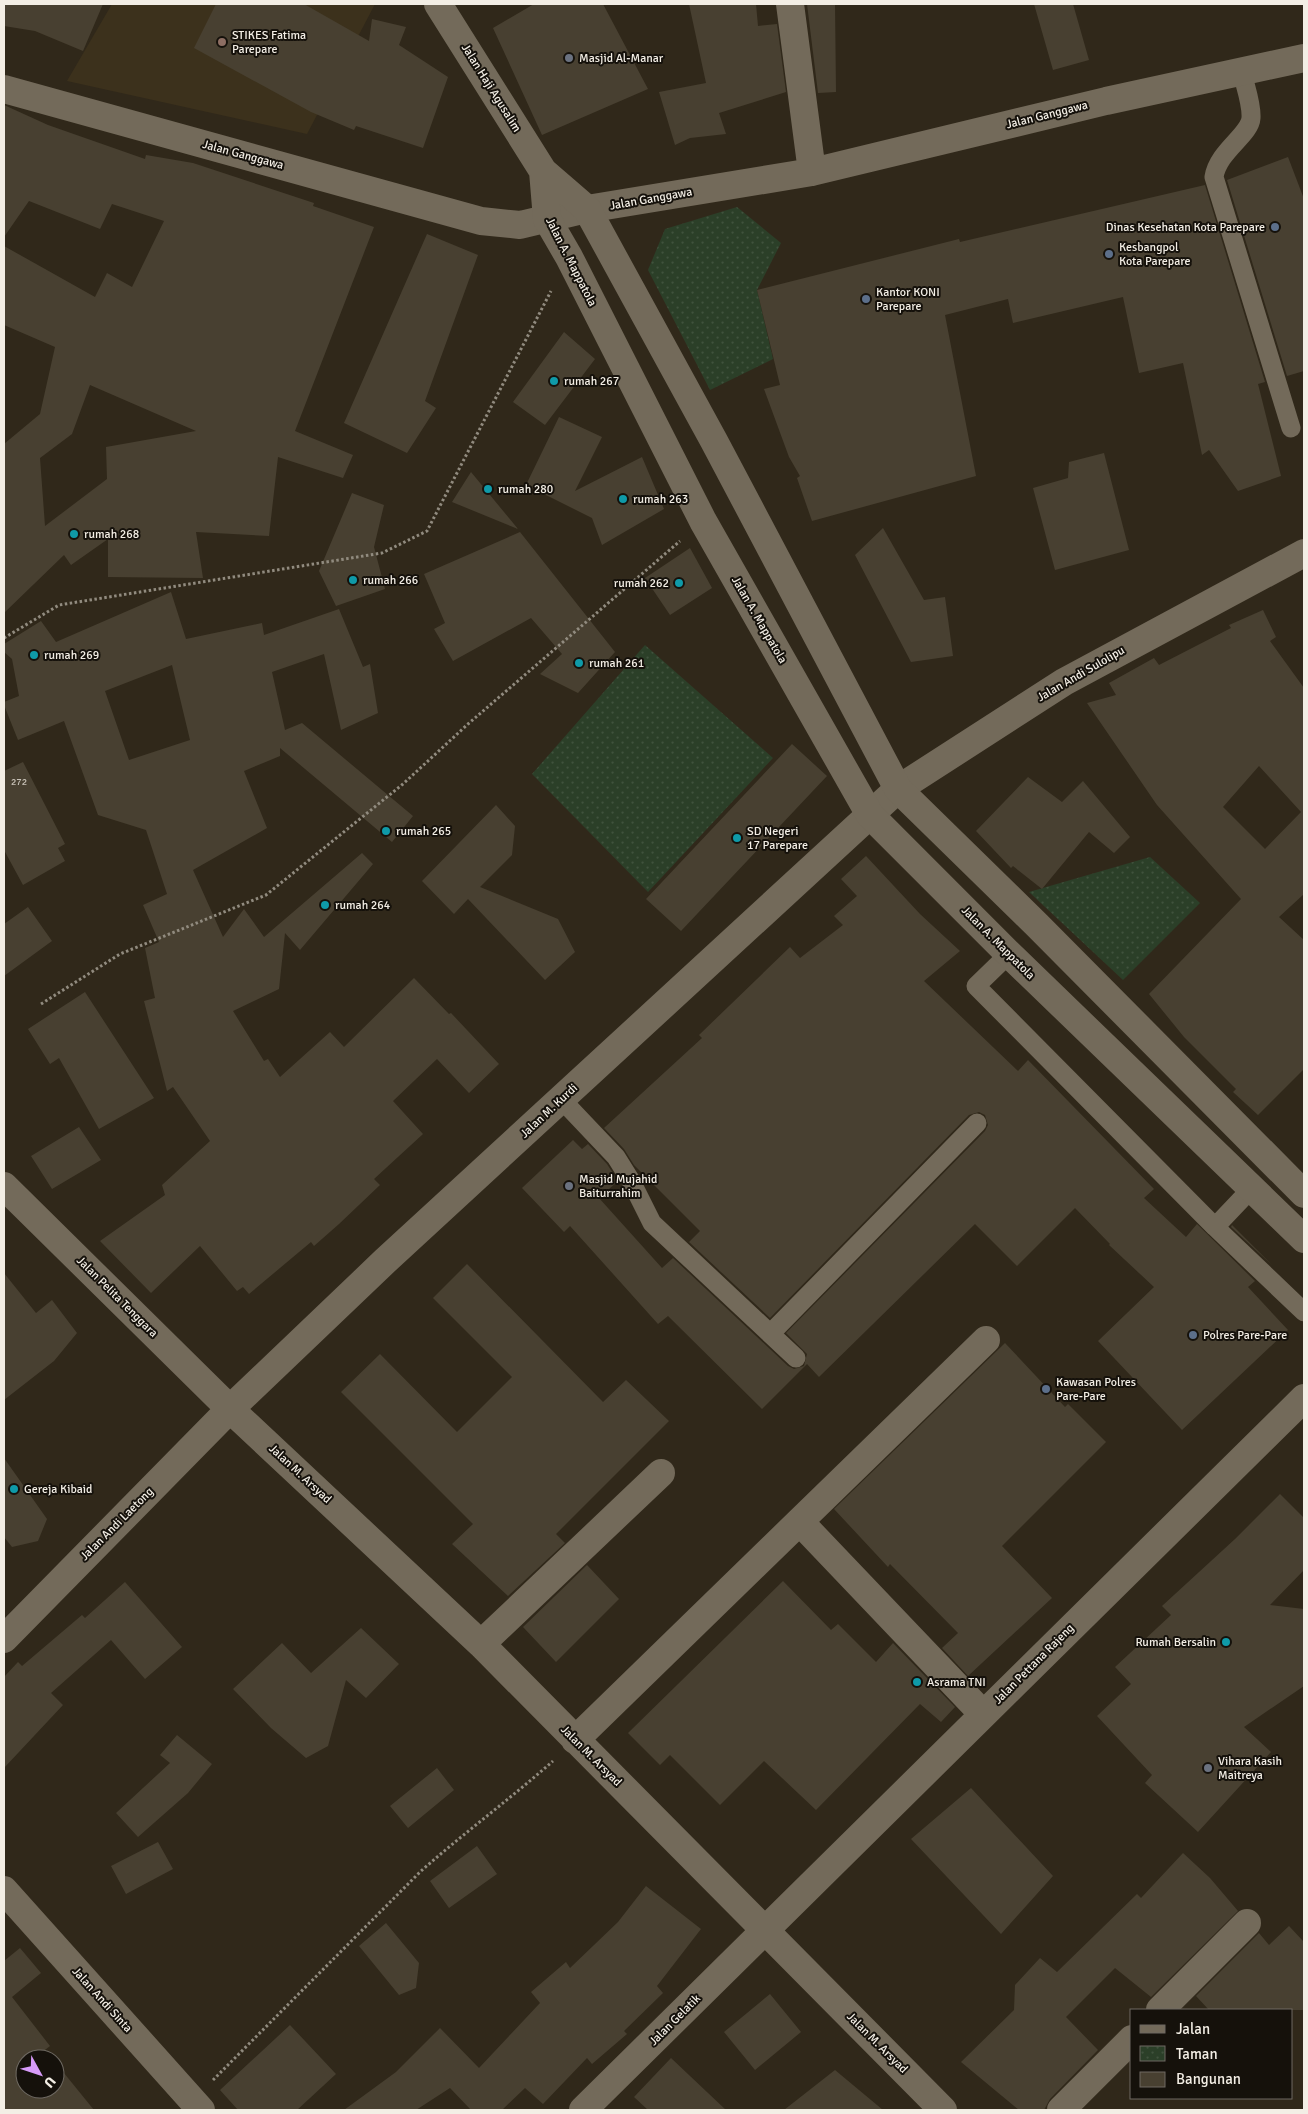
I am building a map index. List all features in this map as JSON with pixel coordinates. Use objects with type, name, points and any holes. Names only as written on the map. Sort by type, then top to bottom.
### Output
[{"type":"street","name":"Jalan Haji Agusalim","points":[[438,4],[543,171]]},
{"type":"street","points":[[790,4],[812,172]]},
{"type":"street","name":"Jalan Ganggawa","points":[[4,89],[481,221],[520,225],[587,210],[812,172],[1106,101],[1304,58]]},
{"type":"street","points":[[543,171],[587,210],[710,433],[898,789],[1037,924],[1304,1194]]},
{"type":"street","name":"Jalan A. Mappatola","points":[[543,171],[547,219],[569,257],[703,521],[870,816],[1009,954],[1304,1240]]},
{"type":"street","name":"Jalan Andi Sulolipu","points":[[870,816],[898,789],[1064,682],[1304,553]]},
{"type":"street","name":"Jalan M. Kurdi","points":[[230,1409],[385,1261],[870,816]]},
{"type":"street","points":[[1009,954],[1037,924]]},
{"type":"street","points":[[1252,1188],[1275,1165]]},
{"type":"street","name":"Jalan Pelita Tenggara","points":[[4,1186],[230,1409]]},
{"type":"street","points":[[575,1740],[801,1523],[986,1340]]},
{"type":"street","name":"Jalan Pettana Rajeng","points":[[766,1930],[1304,1398]]},
{"type":"street","name":"Jalan Andi Laetong","points":[[4,1639],[230,1409]]},
{"type":"street","name":"Jalan M. Arsyad","points":[[230,1409],[482,1644],[575,1740],[944,2110]]},
{"type":"street","points":[[482,1644],[660,1473]]},
{"type":"street","points":[[801,1523],[983,1714]]},
{"type":"street","name":"Jalan Andi Sinta","points":[[4,1890],[197,2106]]},
{"type":"street","points":[[1161,2009],[1247,1923]]},
{"type":"street","name":"Jalan Gelatik","points":[[583,2110],[766,1930]]},
{"type":"street","points":[[1061,2110],[1130,2041]]},
{"type":"lane","points":[[1242,72],[1251,118],[1248,127],[1218,162],[1214,177],[1291,428]]},
{"type":"lane","points":[[1009,954],[976,986],[1214,1227],[1304,1312]]},
{"type":"lane","points":[[561,1099],[616,1157],[631,1181],[652,1223],[796,1358]]},
{"type":"lane","points":[[771,1333],[976,1123]]},
{"type":"lane","points":[[1214,1227],[1252,1188]]},
{"type":"path","points":[[4,638],[59,605],[382,553],[427,531],[569,257]]},
{"type":"path","points":[[41,1004],[120,954],[266,894],[403,784],[468,724],[703,521]]},
{"type":"path","points":[[197,2106],[420,1871],[456,1840],[509,1800],[575,1740]]},
{"type":"shaded area","name":"STIKES Fatima Parepare","points":[[112,4],[375,4],[307,134],[67,81]]},
{"type":"green space","points":[[737,207],[781,243],[757,290],[773,359],[710,390],[648,270],[665,229]]},
{"type":"green space","points":[[645,645],[773,758],[648,892],[532,774]]},
{"type":"green space","points":[[1150,857],[1200,903],[1123,980],[1029,892]]},
{"type":"building","points":[[4,4],[103,4],[83,51],[35,31],[4,26]]},
{"type":"building","points":[[216,4],[304,4],[369,41],[372,19],[406,27],[399,45],[448,77],[423,148],[356,126],[354,130],[311,112],[194,48]]},
{"type":"building","name":"Masjid Al-Manar","points":[[534,4],[603,4],[648,89],[542,135],[493,28]]},
{"type":"building","points":[[689,4],[756,4],[758,26],[777,24],[786,92],[719,113],[726,134],[690,138],[675,145],[659,92],[706,83]]},
{"type":"building","points":[[807,4],[835,4],[836,92],[818,93]]},
{"type":"building","points":[[1034,4],[1073,4],[1089,60],[1053,70]]},
{"type":"building","points":[[4,105],[48,125],[145,159],[146,155],[193,163],[314,203],[313,206],[374,227],[295,431],[353,455],[343,478],[278,457],[269,536],[196,532],[203,578],[108,577],[108,539],[71,565],[64,555],[4,613],[4,444],[40,414],[55,347],[4,325],[4,246],[95,297],[107,273],[132,287],[164,221],[112,204],[100,229],[29,201],[4,237]],"holes":[[[90,385],[196,431],[106,447],[107,479],[45,526],[40,458],[72,434]]]},
{"type":"building","points":[[1288,157],[1304,199],[1304,371],[1287,376],[1227,180]]},
{"type":"building","points":[[1205,185],[1265,382],[1258,384],[1281,476],[1238,491],[1209,450],[1202,455],[1183,363],[1139,373],[1123,297],[1013,323],[1008,299],[945,315],[976,476],[812,521],[797,478],[800,476],[789,457],[764,389],[780,385],[757,290],[959,239],[960,242]]},
{"type":"building","points":[[427,234],[478,255],[425,401],[436,408],[407,453],[344,423]]},
{"type":"building","name":"rumah 267","points":[[564,332],[595,359],[545,425],[513,402]]},
{"type":"building","points":[[559,417],[602,437],[575,491],[642,457],[664,509],[602,545],[592,518],[526,485]]},
{"type":"building","points":[[1104,453],[1129,550],[1055,570],[1033,488],[1068,478],[1069,462]]},
{"type":"building","points":[[471,472],[518,529],[452,502]]},
{"type":"building","points":[[352,493],[384,505],[374,547],[385,589],[336,606],[319,571]]},
{"type":"building","points":[[883,528],[924,600],[945,597],[953,656],[911,662],[855,555]]},
{"type":"building","points":[[520,532],[615,652],[578,693],[540,674],[562,654],[531,618],[453,661],[434,629],[445,623],[424,574]]},
{"type":"building","name":"rumah 262","points":[[690,548],[712,588],[670,615],[645,578]]},
{"type":"building","points":[[171,592],[186,639],[262,623],[264,635],[339,609],[363,667],[370,664],[378,713],[341,730],[324,654],[272,672],[285,730],[302,723],[413,816],[392,842],[280,748],[280,756],[244,771],[267,828],[193,870],[223,937],[244,909],[264,937],[362,853],[373,864],[300,950],[285,933],[279,989],[233,1011],[264,1061],[268,1059],[280,1077],[330,1032],[344,1047],[414,978],[449,1014],[451,1013],[499,1064],[469,1093],[437,1059],[393,1101],[423,1134],[374,1179],[380,1185],[339,1224],[314,1246],[311,1242],[249,1294],[243,1287],[237,1291],[200,1246],[151,1293],[100,1241],[165,1195],[162,1185],[210,1141],[173,1087],[167,1091],[144,1001],[155,998],[145,948],[159,942],[143,905],[167,894],[146,830],[98,815],[64,721],[18,740],[4,705],[4,702],[19,696],[12,659],[4,652],[4,644],[41,621],[56,642]],"holes":[[[172,665],[190,740],[129,760],[105,691]]]},
{"type":"building","points":[[1263,610],[1276,637],[1270,641],[1304,688],[1304,894],[1279,917],[1304,940],[1304,1069],[1258,1115],[1233,1092],[1236,1089],[1184,1037],[1149,994],[1241,899],[1157,805],[1087,703],[1116,695],[1109,683],[1154,658],[1159,665],[1231,628],[1229,625]],"holes":[[[1259,766],[1301,812],[1265,849],[1223,807]]]},
{"type":"building","name":"SD Negeri 17 Parepare","points":[[792,744],[827,776],[681,931],[646,899]]},
{"type":"building","points":[[23,762],[65,844],[58,848],[65,861],[23,885],[4,850],[4,771]]},
{"type":"building","points":[[1028,777],[1062,802],[1083,781],[1130,837],[1114,853],[1089,832],[1042,889],[1013,866],[1011,868],[976,831]]},
{"type":"building","points":[[496,805],[515,826],[512,855],[480,887],[558,919],[575,952],[545,980],[468,899],[454,914],[422,881]]},
{"type":"building","points":[[866,856],[920,914],[960,951],[924,981],[1018,1071],[1028,1060],[1154,1189],[1144,1198],[1186,1237],[1197,1224],[1255,1281],[1248,1287],[1288,1330],[1182,1430],[1098,1341],[1154,1287],[1109,1245],[1075,1208],[1017,1266],[975,1224],[819,1377],[807,1364],[762,1409],[668,1316],[658,1324],[570,1226],[564,1232],[522,1188],[573,1140],[582,1149],[588,1144],[607,1164],[618,1181],[599,1198],[662,1268],[673,1258],[788,1366],[794,1369],[804,1366],[807,1354],[786,1333],[985,1131],[988,1125],[985,1115],[979,1112],[969,1115],[770,1318],[689,1242],[700,1231],[634,1165],[624,1149],[604,1128],[702,1038],[699,1035],[790,947],[800,958],[843,925],[834,916],[857,896],[841,879]]},
{"type":"building","points":[[28,907],[52,941],[4,976],[4,924]]},
{"type":"building","points":[[85,992],[154,1098],[99,1129],[59,1058],[50,1064],[28,1029]]},
{"type":"building","points":[[79,1127],[101,1160],[52,1189],[31,1156]]},
{"type":"building","points":[[1232,1225],[1272,1265],[1231,1227]]},
{"type":"building","points":[[467,1264],[603,1402],[626,1380],[669,1421],[556,1534],[565,1543],[508,1596],[452,1544],[473,1524],[341,1392],[380,1354],[457,1432],[512,1377],[433,1298]]},
{"type":"building","points":[[4,1273],[36,1313],[52,1300],[77,1333],[54,1361],[4,1400]]},
{"type":"building","points":[[1005,1343],[1065,1407],[1068,1404],[1106,1442],[1002,1546],[1052,1598],[968,1676],[942,1648],[958,1633],[890,1564],[888,1567],[834,1509]]},
{"type":"building","name":"Gereja Kibaid","points":[[4,1458],[47,1519],[38,1541],[12,1547],[4,1537]]},
{"type":"building","points":[[1280,1494],[1304,1518],[1304,1570],[1270,1605],[1304,1609],[1304,1686],[1244,1727],[1271,1752],[1198,1832],[1145,1783],[1152,1775],[1097,1716],[1131,1684],[1115,1667],[1171,1615],[1162,1606],[1235,1539]]},
{"type":"building","points":[[587,1565],[619,1599],[556,1662],[523,1627]]},
{"type":"building","points":[[783,1581],[831,1630],[838,1624],[876,1662],[893,1643],[955,1707],[941,1722],[920,1704],[816,1810],[764,1761],[720,1805],[670,1755],[660,1765],[628,1733]]},
{"type":"building","points":[[125,1582],[182,1647],[145,1679],[111,1640],[51,1693],[63,1705],[4,1768],[4,1677],[18,1662],[22,1666],[82,1615],[85,1618]]},
{"type":"building","points":[[361,1628],[399,1664],[366,1698],[346,1680],[328,1746],[306,1758],[271,1728],[233,1689],[282,1643],[311,1673]]},
{"type":"building","points":[[177,1735],[212,1764],[188,1793],[138,1837],[116,1813],[170,1763],[160,1755]]},
{"type":"building","points":[[437,1768],[454,1790],[408,1828],[390,1806]]},
{"type":"building","points":[[971,1788],[1053,1876],[1001,1934],[911,1839]]},
{"type":"building","points":[[158,1842],[173,1869],[126,1894],[111,1866]]},
{"type":"building","points":[[477,1846],[497,1874],[449,1908],[430,1881]]},
{"type":"building","points":[[1183,1853],[1210,1878],[1238,1911],[1151,1997],[1115,1968],[1066,2017],[1098,2050],[1050,2099],[1044,2110],[1019,2110],[961,2062],[1014,2010],[1015,1985],[1040,1958],[1057,1972],[1137,1894],[1141,1898]]},
{"type":"building","points":[[646,1886],[701,1929],[657,1986],[663,1993],[624,2031],[627,2034],[592,2064],[587,2058],[543,2104],[525,2088],[502,2110],[471,2110],[450,2088],[416,2110],[344,2110],[396,2072],[440,2028],[479,2068],[540,2003],[531,1992],[566,1962],[570,1968],[618,1922]]},
{"type":"building","points":[[386,1923],[419,1963],[416,1988],[399,1995],[359,1946]]},
{"type":"building","points":[[1289,1926],[1304,1942],[1304,2010],[1208,2009],[1196,1996],[1259,1933],[1269,1945]]},
{"type":"building","points":[[20,1948],[41,1973],[12,1997],[50,2046],[46,2049],[15,2049],[15,2099],[65,2099],[65,2074],[94,2110],[4,2110],[4,1961]]},
{"type":"building","points":[[770,1994],[801,2032],[755,2070],[724,2032]]},
{"type":"building","points":[[290,2025],[336,2074],[297,2110],[238,2110],[220,2090]]},
{"type":"building","points":[[671,2058],[726,2110],[648,2110],[634,2097]]},
{"type":"building","points":[[835,2070],[883,2110],[784,2110]]},
{"type":"place","name":"STIKES Fatima Parepare","points":[[222,42]]},
{"type":"place","name":"Masjid Al-Manar","points":[[569,58]]},
{"type":"place","name":"Dinas Kesehatan Kota Parepare","points":[[1275,227]]},
{"type":"place","name":"Kesbangpol Kota Parepare","points":[[1109,254]]},
{"type":"place","name":"Kantor KONI Parepare","points":[[866,299]]},
{"type":"place","name":"rumah 267","points":[[554,381]]},
{"type":"place","name":"rumah 280","points":[[488,489]]},
{"type":"place","name":"rumah 263","points":[[623,499]]},
{"type":"place","name":"rumah 268","points":[[74,534]]},
{"type":"place","name":"rumah 266","points":[[353,580]]},
{"type":"place","name":"rumah 262","points":[[679,583]]},
{"type":"place","name":"rumah 269","points":[[34,655]]},
{"type":"place","name":"rumah 261","points":[[579,663]]},
{"type":"place","name":"rumah 265","points":[[386,831]]},
{"type":"place","name":"SD Negeri 17 Parepare","points":[[737,838]]},
{"type":"place","name":"rumah 264","points":[[325,905]]},
{"type":"place","name":"Masjid Mujahid Baiturrahim","points":[[569,1186]]},
{"type":"place","name":"Polres Pare-Pare","points":[[1193,1335]]},
{"type":"place","name":"Kawasan Polres Pare-Pare","points":[[1046,1389]]},
{"type":"place","name":"Gereja Kibaid","points":[[14,1489]]},
{"type":"place","name":"Rumah Bersalin","points":[[1226,1642]]},
{"type":"place","name":"Asrama TNI","points":[[917,1682]]},
{"type":"place","name":"Vihara Kasih Maitreya","points":[[1208,1768]]}]
